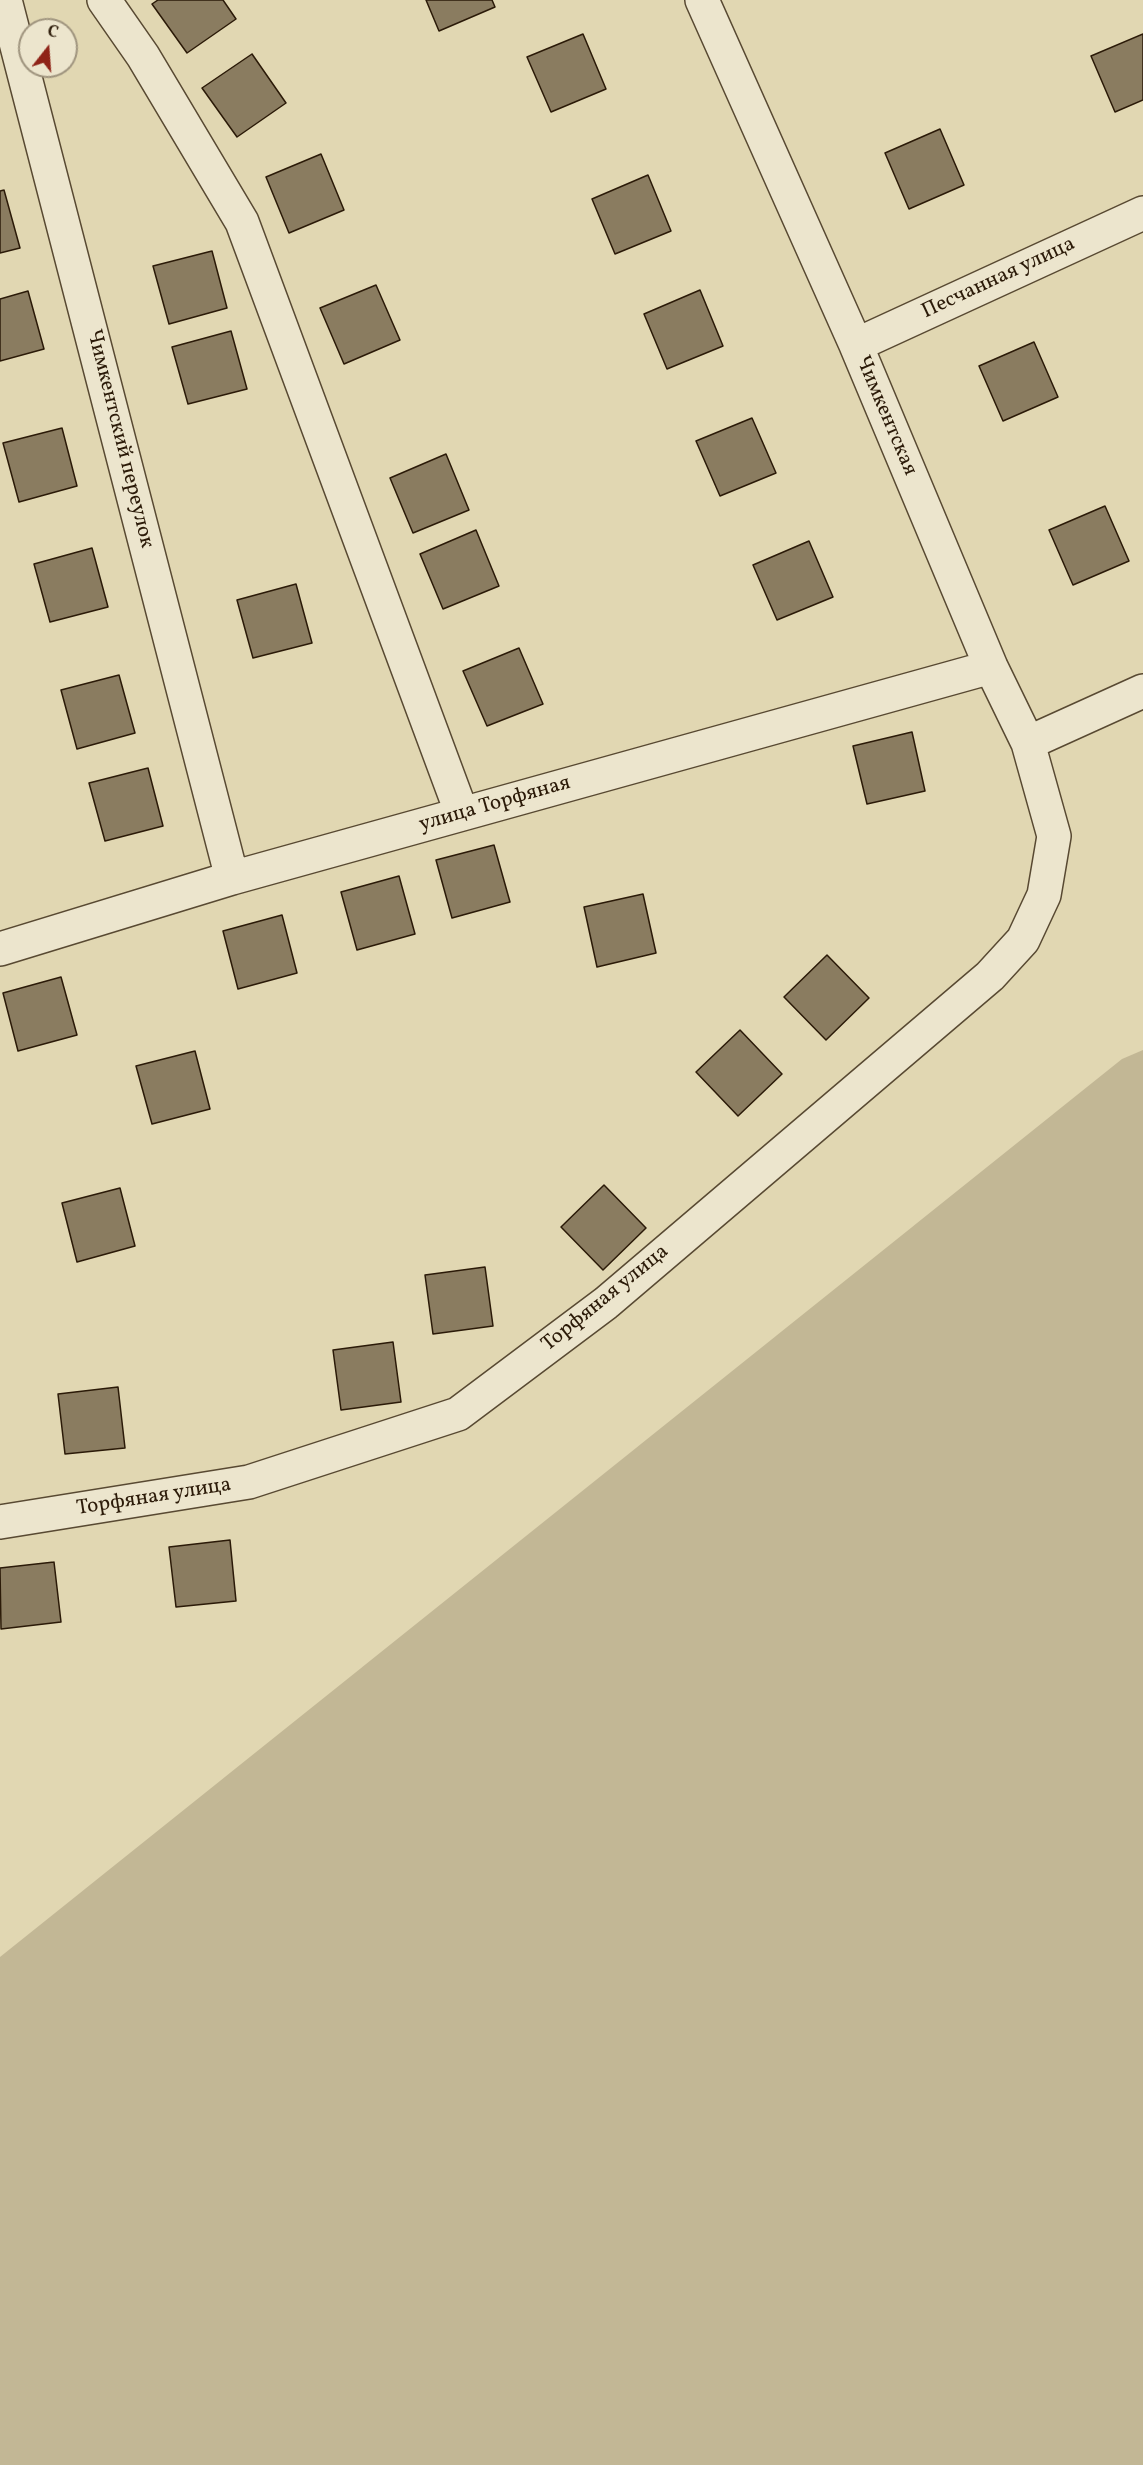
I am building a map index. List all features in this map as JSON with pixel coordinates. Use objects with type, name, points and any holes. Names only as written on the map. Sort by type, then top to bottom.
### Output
[{"type":"street","name":"Чимкентский переулок","points":[[5,0],[232,878]]},
{"type":"street","points":[[104,0],[143,56],[242,222],[462,814]]},
{"type":"street","name":"Чимкентская","points":[[702,0],[855,345],[991,667],[1028,743],[1054,836]]},
{"type":"street","name":"Песчанная улица","points":[[855,345],[1143,213]]},
{"type":"street","name":"улица Торфяная","points":[[0,949],[232,878],[991,667]]},
{"type":"street","points":[[1028,743],[1143,691]]},
{"type":"street","name":"Торфяная улица","points":[[0,1521],[249,1482],[458,1414],[606,1303],[990,976],[1023,940],[1044,895],[1054,836]]},
{"type":"shaded area","points":[[1143,1050],[1143,2465],[0,2465],[0,1957],[1122,1059]]},
{"type":"building","points":[[158,0],[223,0],[236,19],[187,53],[152,4]]},
{"type":"building","points":[[426,0],[492,0],[495,7],[439,31]]},
{"type":"building","points":[[583,34],[606,89],[551,112],[527,57]]},
{"type":"building","points":[[1143,34],[1143,100],[1115,112],[1091,56]]},
{"type":"building","points":[[252,54],[286,103],[237,137],[202,88]]},
{"type":"building","points":[[940,129],[964,185],[909,209],[885,153]]},
{"type":"building","points":[[321,154],[344,210],[289,233],[266,177]]},
{"type":"building","points":[[648,175],[671,231],[615,254],[592,199]]},
{"type":"building","points":[[4,190],[20,248],[0,253],[0,191]]},
{"type":"building","points":[[212,251],[227,308],[169,324],[153,266]]},
{"type":"building","points":[[376,285],[400,340],[344,364],[320,308]]},
{"type":"building","points":[[700,290],[723,346],[667,369],[644,314]]},
{"type":"building","points":[[28,291],[44,349],[0,361],[0,299]]},
{"type":"building","points":[[231,331],[247,389],[188,404],[172,347]]},
{"type":"building","points":[[1034,342],[1058,397],[1003,421],[979,366]]},
{"type":"building","points":[[752,418],[776,473],[720,496],[696,441]]},
{"type":"building","points":[[62,428],[77,486],[19,502],[3,443]]},
{"type":"building","points":[[446,454],[469,510],[413,533],[390,478]]},
{"type":"building","points":[[1105,506],[1129,561],[1073,585],[1049,530]]},
{"type":"building","points":[[476,530],[499,586],[443,609],[420,554]]},
{"type":"building","points":[[809,541],[833,597],[777,620],[753,565]]},
{"type":"building","points":[[92,548],[108,607],[50,622],[34,564]]},
{"type":"building","points":[[296,584],[312,643],[253,658],[237,600]]},
{"type":"building","points":[[519,648],[543,704],[487,726],[463,671]]},
{"type":"building","points":[[119,675],[135,733],[77,749],[61,690]]},
{"type":"building","points":[[912,732],[925,791],[867,804],[853,746]]},
{"type":"building","points":[[148,768],[163,826],[105,841],[89,783]]},
{"type":"building","points":[[494,845],[510,902],[452,918],[436,860]]},
{"type":"building","points":[[399,876],[415,934],[357,950],[341,892]]},
{"type":"building","points":[[643,894],[656,953],[597,967],[584,907]]},
{"type":"building","points":[[282,915],[297,973],[238,989],[223,931]]},
{"type":"building","points":[[827,955],[869,998],[826,1040],[784,997]]},
{"type":"building","points":[[61,977],[77,1035],[18,1051],[3,993]]},
{"type":"building","points":[[740,1030],[782,1074],[738,1116],[696,1072]]},
{"type":"building","points":[[195,1051],[210,1109],[152,1124],[136,1066]]},
{"type":"building","points":[[604,1185],[646,1228],[603,1270],[561,1227]]},
{"type":"building","points":[[120,1188],[135,1246],[77,1262],[62,1203]]},
{"type":"building","points":[[485,1267],[493,1326],[433,1334],[425,1275]]},
{"type":"building","points":[[393,1342],[401,1402],[341,1410],[333,1350]]},
{"type":"building","points":[[118,1387],[125,1448],[65,1454],[58,1394]]},
{"type":"building","points":[[230,1540],[236,1601],[176,1607],[169,1547]]},
{"type":"building","points":[[54,1562],[61,1622],[1,1629],[0,1568]]}]
